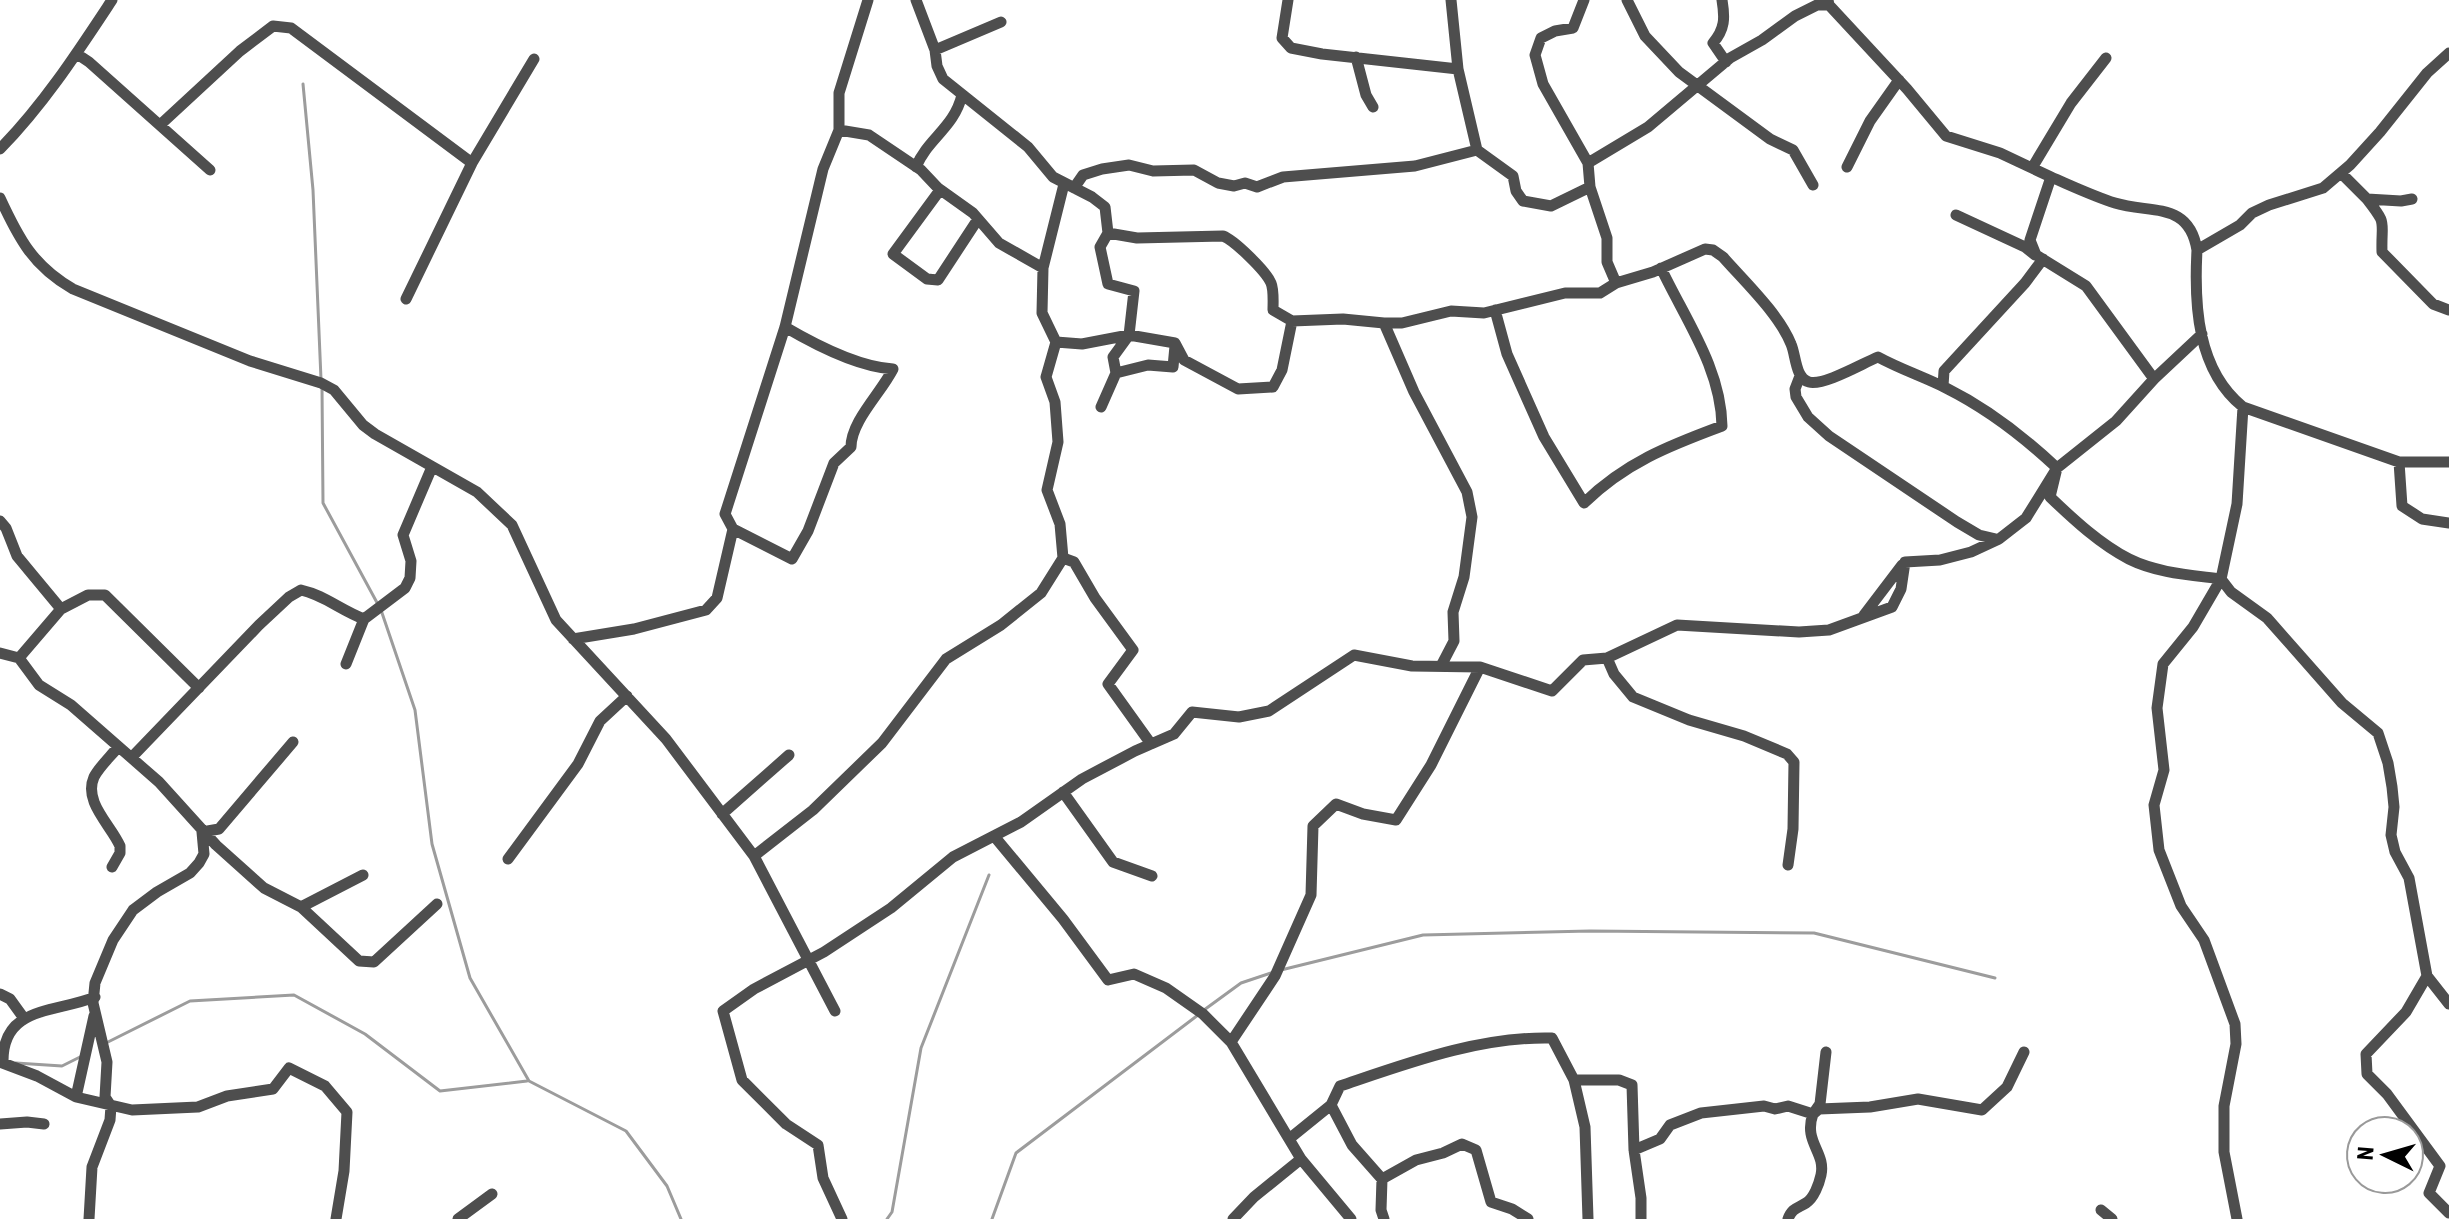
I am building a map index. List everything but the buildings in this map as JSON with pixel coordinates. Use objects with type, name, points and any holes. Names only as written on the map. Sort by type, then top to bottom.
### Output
[{"type":"street","points":[[0,149],[27,121],[77,54],[112,0]]},
{"type":"street","points":[[785,327],[847,356],[893,369],[884,387],[851,432],[851,447],[834,463],[808,531],[792,559],[733,529],[725,514],[785,327],[823,169],[839,130],[839,93],[868,0]]},
{"type":"street","points":[[916,0],[943,79],[1028,147],[1053,177],[1105,207],[1108,233],[1100,247],[1108,284],[1134,291],[1129,335],[1113,357],[1116,373],[1101,407]]},
{"type":"street","points":[[1288,0],[1282,38],[1291,48],[1458,69]]},
{"type":"street","points":[[1451,0],[1458,69],[1477,150],[1513,176],[1516,191],[1523,201],[1551,206],[1590,187]]},
{"type":"street","points":[[1584,0],[1573,28],[1555,31],[1541,38],[1535,55],[1543,84],[1588,163],[1590,187],[1607,238],[1607,262],[1616,283]]},
{"type":"street","points":[[1627,0],[1645,36],[1679,72],[1770,139],[1793,150],[1813,185]]},
{"type":"street","points":[[1722,0],[1725,18],[1722,32],[1713,43],[1726,62]]},
{"type":"street","points":[[1588,163],[1648,127],[1726,62],[1795,16],[1828,3],[1946,136],[2000,153],[2118,204],[2177,215],[2194,234],[2197,250],[2195,293],[2207,354],[2228,395],[2243,407],[2399,462],[2449,462]]},
{"type":"street","points":[[935,50],[1001,22]]},
{"type":"street","points":[[160,125],[240,51],[273,26],[291,28],[472,163]]},
{"type":"street","points":[[2197,250],[2240,225],[2252,213],[2323,188],[2380,132],[2427,73],[2449,53]]},
{"type":"street","points":[[77,54],[210,170]]},
{"type":"street","points":[[1356,57],[1363,87],[1373,107]]},
{"type":"street","points":[[2032,168],[2071,103],[2106,58]]},
{"type":"street","points":[[406,299],[472,163],[534,59]]},
{"type":"street","points":[[1847,167],[1870,121],[1899,80]]},
{"type":"street","points":[[916,167],[921,154],[952,122],[962,95]]},
{"type":"street","points":[[839,130],[869,135],[916,167],[978,219],[999,243],[1043,268]]},
{"type":"street","points":[[754,856],[813,810],[882,743],[946,659],[1001,625],[1041,593],[1063,558],[1060,524],[1047,490],[1058,442],[1055,402],[1046,377],[1056,342],[1042,313],[1043,268],[1069,186],[1083,175],[1129,165],[1153,171],[1194,170],[1218,183],[1234,186],[1245,183],[1257,187],[1283,177],[1415,166],[1477,150]]},
{"type":"street","points":[[2341,173],[2381,216],[2384,229],[2382,252],[2433,304],[2449,310]]},
{"type":"street","points":[[2039,257],[2030,240],[2051,177]]},
{"type":"street","points":[[940,190],[893,254],[927,279],[938,280],[978,219]]},
{"type":"street","points":[[0,198],[15,233],[27,251],[56,279],[83,294],[250,361],[334,390],[363,425],[477,492],[512,525],[556,620],[666,739],[754,856],[835,1011]]},
{"type":"street","points":[[2367,199],[2412,199]]},
{"type":"street","points":[[1956,215],[2025,247],[2086,286],[2154,379]]},
{"type":"street","points":[[1108,233],[1137,238],[1228,238],[1271,283],[1273,310],[1292,321],[1343,319],[1402,323],[1451,311],[1484,313],[1565,293],[1600,293],[1616,283],[1705,249],[1713,250],[1723,257],[1784,329],[1800,376],[1795,389],[1796,397],[1808,417],[1872,467],[1957,522],[1989,539],[1999,539]]},
{"type":"street","points":[[1943,386],[1944,371],[2025,283],[2039,257]]},
{"type":"street","points":[[1495,310],[1507,354],[1544,437],[1584,503],[1608,479],[1627,467],[1667,446],[1722,426],[1721,401],[1697,335],[1661,268]]},
{"type":"street","points":[[1175,343],[1184,360],[1238,389],[1273,387],[1282,370],[1292,321]]},
{"type":"street","points":[[1384,323],[1414,392],[1467,492],[1472,517],[1464,577],[1453,612],[1454,641],[1441,666]]},
{"type":"street","points":[[842,1219],[823,1178],[818,1145],[786,1124],[742,1080],[723,1011],[754,989],[824,952],[891,908],[953,857],[1021,822],[1063,792],[1174,734],[1192,712],[1239,717],[1269,711],[1354,655],[1412,666],[1480,667],[1552,691],[1583,660],[1607,658],[1677,625],[1799,632],[1829,630],[1892,607],[1901,589],[1905,562],[1940,560],[1971,552],[1999,539],[2026,518],[2057,468],[2116,421],[2154,379],[2202,334]]},
{"type":"street","points":[[1056,342],[1082,344],[1129,335],[1175,343]]},
{"type":"street","points":[[1116,373],[1148,365],[1173,367],[1175,343]]},
{"type":"street","points":[[1800,376],[1811,383],[1825,380],[1878,357],[1980,406],[2025,437],[2057,468]]},
{"type":"street","points":[[2237,1219],[2224,1152],[2224,1106],[2233,1064],[2235,1024],[2204,940],[2181,906],[2159,850],[2154,805],[2164,770],[2157,708],[2163,664],[2193,627],[2221,579],[2237,504],[2243,407]]},
{"type":"street","points":[[2399,462],[2402,506],[2422,519],[2449,523]]},
{"type":"street","points":[[346,664],[364,619],[405,588],[410,578],[411,561],[403,535],[432,467]]},
{"type":"street","points":[[2057,468],[2050,497],[2082,526],[2130,560],[2171,572],[2221,579],[2231,592],[2267,618],[2342,703],[2378,733],[2388,763],[2393,797],[2391,835],[2395,852],[2409,878],[2427,976],[2449,1004]]},
{"type":"street","points":[[0,521],[17,556],[61,609]]},
{"type":"street","points":[[573,639],[634,629],[706,610],[717,598],[733,529]]},
{"type":"street","points":[[1063,558],[1074,562],[1095,598],[1133,650],[1108,684],[1151,744]]},
{"type":"street","points":[[132,757],[289,597],[301,590],[314,593],[341,611],[364,619]]},
{"type":"street","points":[[19,658],[61,609],[88,595],[105,595],[199,688]]},
{"type":"street","points":[[0,653],[19,658],[39,685],[71,705],[132,757],[184,808],[202,832],[264,888],[301,907],[350,956],[359,961],[374,962],[437,904]]},
{"type":"street","points":[[1607,658],[1614,674],[1633,697],[1689,720],[1744,736],[1787,754],[1794,762],[1793,829],[1788,865]]},
{"type":"street","points":[[1231,1042],[1277,971],[1311,895],[1313,826],[1336,804],[1363,814],[1396,820],[1431,765],[1480,667]]},
{"type":"street","points":[[508,859],[578,764],[600,721],[627,696]]},
{"type":"street","points":[[202,832],[219,829],[293,742]]},
{"type":"street","points":[[112,867],[120,853],[120,846],[98,812],[92,794],[94,777],[118,747]]},
{"type":"street","points":[[722,814],[789,755]]},
{"type":"street","points":[[1063,792],[1113,862],[1152,876]]},
{"type":"street","points":[[76,1097],[95,1013],[95,983],[113,940],[133,910],[180,880],[199,863],[204,854],[202,832]]},
{"type":"street","points":[[994,836],[1063,919],[1108,980],[1134,974],[1166,988],[1201,1012],[1231,1042],[1301,1159],[1351,1219]]},
{"type":"street","points":[[301,907],[363,875]]},
{"type":"street","points":[[2427,976],[2406,1012],[2366,1054],[2367,1074],[2387,1094],[2440,1166],[2429,1193],[2449,1213]]},
{"type":"street","points":[[0,994],[10,999],[23,1017]]},
{"type":"street","points":[[95,997],[73,1006],[23,1017],[9,1031],[1,1061],[76,1097],[132,1110],[198,1107],[227,1096],[273,1089],[289,1068],[325,1086],[347,1112],[344,1171],[336,1219]]},
{"type":"street","points":[[89,1219],[92,1167],[110,1120],[111,1106],[105,1097],[107,1062],[95,1013]]},
{"type":"street","points":[[1289,1139],[1331,1105],[1340,1086],[1405,1064],[1517,1037],[1552,1038],[1574,1080],[1585,1127],[1588,1219]]},
{"type":"street","points":[[1788,1219],[1798,1205],[1808,1202],[1817,1189],[1822,1172],[1821,1160],[1809,1135],[1813,1114],[1820,1104],[1826,1052]]},
{"type":"street","points":[[1813,1114],[1828,1107],[1870,1107],[1918,1099],[1982,1110],[2007,1087],[2024,1052]]},
{"type":"street","points":[[1574,1080],[1619,1080],[1632,1085],[1641,1219]]},
{"type":"street","points":[[1331,1105],[1352,1145],[1382,1179],[1381,1210],[1384,1219]]},
{"type":"street","points":[[1634,1150],[1660,1139],[1670,1125],[1701,1113],[1788,1106],[1813,1114]]},
{"type":"street","points":[[0,1124],[44,1124]]},
{"type":"street","points":[[1382,1179],[1416,1160],[1462,1144],[1476,1150],[1491,1202],[1512,1209],[1528,1219]]},
{"type":"street","points":[[1233,1219],[1254,1197],[1301,1159]]},
{"type":"street","points":[[458,1219],[492,1194]]},
{"type":"street","points":[[2101,1210],[2112,1219]]},
{"type":"waterway","points":[[303,84],[313,190],[321,379]]},
{"type":"waterway","points":[[322,387],[323,503],[381,610],[415,710],[432,844],[470,978],[529,1081],[626,1131],[667,1186],[681,1219]]},
{"type":"waterway","points":[[887,1219],[892,1212],[921,1048],[989,875]]},
{"type":"waterway","points":[[1281,970],[1423,935],[1590,931],[1814,933],[1995,978]]},
{"type":"waterway","points":[[1204,1010],[1241,983],[1274,972]]},
{"type":"waterway","points":[[106,1043],[190,1001],[294,995],[365,1034],[440,1091],[527,1081]]},
{"type":"waterway","points":[[992,1219],[1016,1153],[1198,1015]]},
{"type":"waterway","points":[[16,1063],[62,1066],[82,1056]]}]
